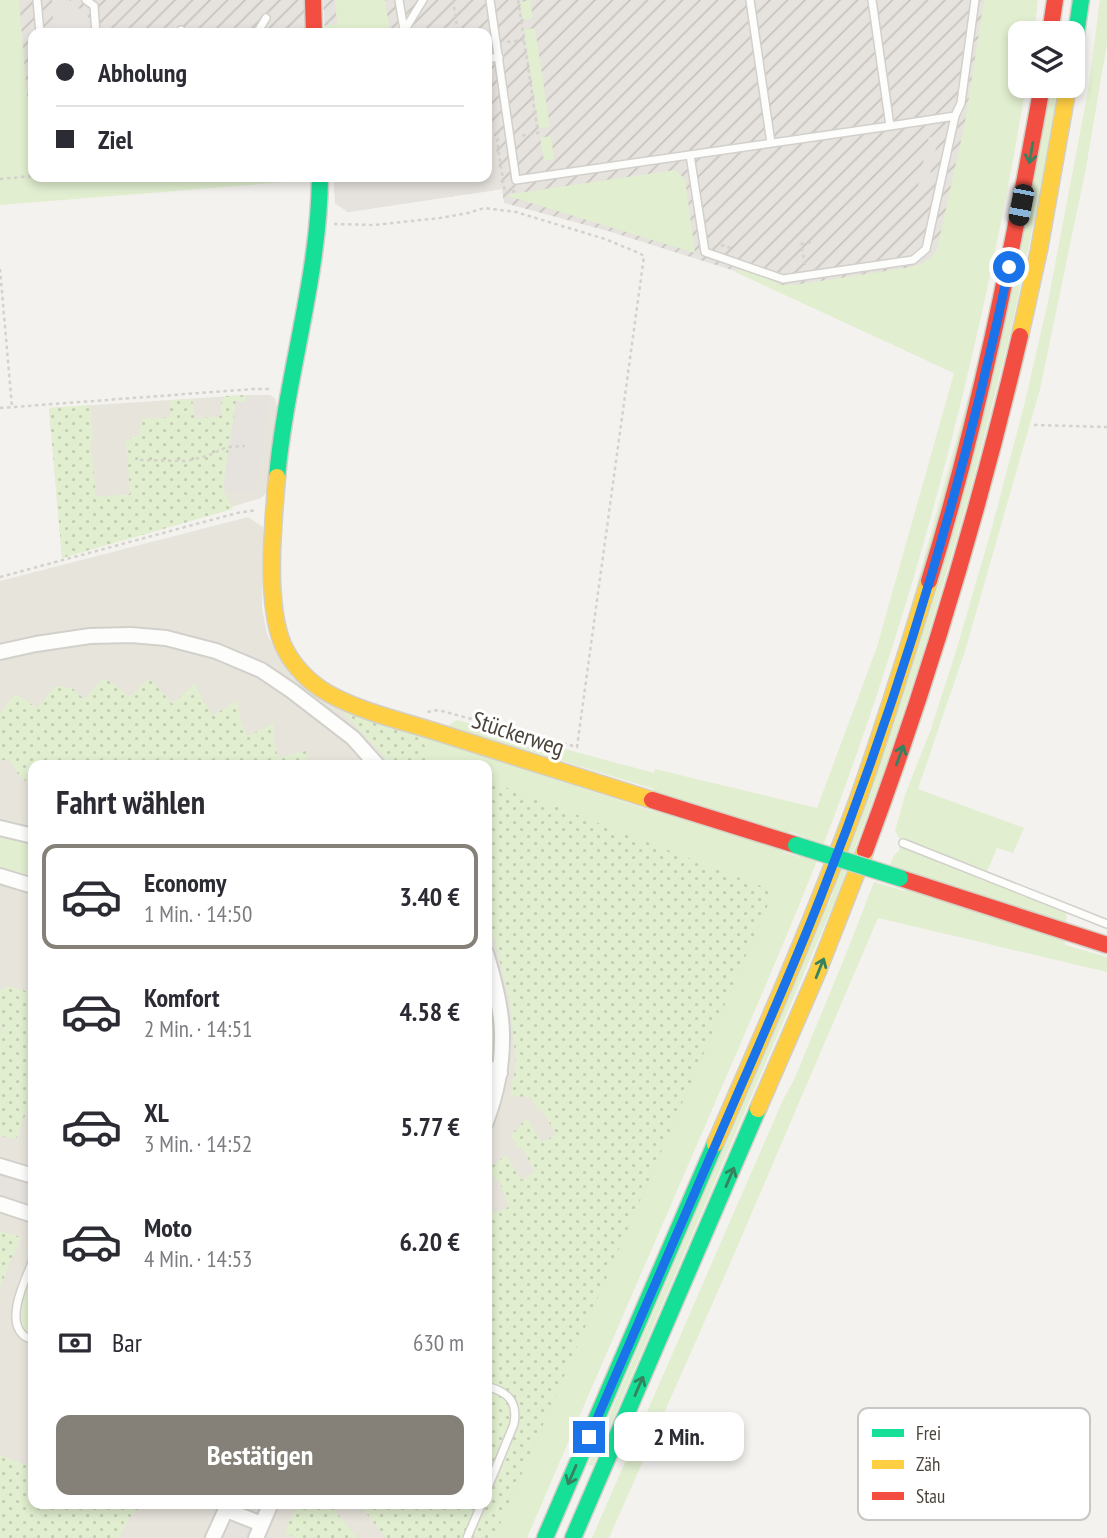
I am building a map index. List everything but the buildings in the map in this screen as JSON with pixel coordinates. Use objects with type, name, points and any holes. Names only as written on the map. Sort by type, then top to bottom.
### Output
[{"type":"main road","points":[[313,0],[314,28]]},
{"type":"main road","points":[[1052,21],[1055,0]]},
{"type":"main road","points":[[1078,21],[1081,0]]},
{"type":"main road","points":[[545,1538],[787,980],[848,824],[889,709],[944,528],[983,380],[1017,225],[1040,98]]},
{"type":"main road","points":[[573,1538],[818,971],[908,733],[964,552],[1006,396],[1043,229],[1066,98]]},
{"type":"main road","name":"Stückerweg","points":[[320,182],[319,224],[288,390],[274,508],[272,597],[275,620],[291,660],[305,677],[328,694],[389,717],[1107,945]]},
{"type":"street","points":[[0,652],[90,636],[131,635],[166,638],[216,651],[261,670],[292,691],[353,738],[373,760]]},
{"type":"street","points":[[0,828],[28,835]]},
{"type":"street","points":[[0,876],[28,884]]},
{"type":"street","points":[[492,980],[503,1038],[493,1070],[496,1094],[492,1105]]},
{"type":"street","points":[[0,1166],[28,1174]]},
{"type":"street","points":[[0,1204],[28,1213]]},
{"type":"street","points":[[213,1538],[227,1509]]},
{"type":"street","points":[[231,1509],[259,1531],[268,1509]]},
{"type":"lane","points":[[37,0],[40,28]]},
{"type":"lane","points":[[86,0],[94,6],[96,28]]},
{"type":"lane","points":[[399,0],[403,28]]},
{"type":"lane","points":[[406,28],[423,0]]},
{"type":"lane","points":[[490,0],[516,180],[955,116]]},
{"type":"lane","points":[[750,0],[771,143]]},
{"type":"lane","points":[[872,0],[890,126]]},
{"type":"lane","points":[[690,155],[705,252],[783,279],[912,260],[926,248],[955,116],[961,103],[975,0]]},
{"type":"lane","points":[[260,28],[266,18]]},
{"type":"lane","points":[[492,58],[499,57]]},
{"type":"lane","points":[[903,843],[1107,924]]},
{"type":"lane","points":[[28,1274],[16,1312],[16,1323],[23,1335],[28,1338]]},
{"type":"lane","points":[[492,1388],[506,1394],[513,1403],[516,1414],[492,1477]]},
{"type":"lane","points":[[467,1538],[479,1509]]},
{"type":"path","points":[[453,0],[457,28]]},
{"type":"path","points":[[518,0],[538,133],[497,140],[505,193],[518,191]]},
{"type":"path","points":[[0,179],[28,177]]},
{"type":"path","points":[[319,224],[374,225],[440,218],[484,208],[516,212],[605,239],[643,256],[577,747],[438,710],[425,712]]},
{"type":"path","points":[[806,275],[801,244],[813,242]]},
{"type":"path","points":[[704,248],[724,246],[736,251]]},
{"type":"path","points":[[0,269],[12,407]]},
{"type":"path","points":[[0,408],[253,389],[288,390]]},
{"type":"path","points":[[1034,425],[1107,427]]},
{"type":"path","points":[[139,460],[187,461],[227,447],[245,446]]},
{"type":"path","points":[[0,577],[237,513],[274,508]]},
{"type":"shaded area","points":[[14,0],[304,0],[306,28],[28,28],[28,126]]},
{"type":"shaded area","points":[[52,0],[69,0],[88,16],[89,28],[54,28]]},
{"type":"shaded area","points":[[323,0],[1028,0],[1024,21],[1008,21],[1009,98],[954,373],[735,271],[608,231],[504,203],[502,189],[348,212],[335,203],[334,182],[492,182],[492,28],[325,28]]},
{"type":"shaded area","points":[[492,120],[502,189],[348,212],[335,203],[334,182],[492,182]]},
{"type":"shaded area","points":[[929,137],[938,139],[927,188],[918,186]]},
{"type":"shaded area","points":[[247,395],[270,395],[256,493],[223,489],[236,401],[245,402]]},
{"type":"shaded area","points":[[270,395],[275,398],[277,408],[267,492],[261,498],[62,558],[49,408]]},
{"type":"shaded area","points":[[248,517],[263,527],[262,608],[267,634],[293,678],[323,700],[438,760],[28,760],[28,1509],[492,1509],[492,781],[774,891],[518,1538],[0,1538],[0,581]]},
{"type":"shaded area","points":[[0,1166],[28,1174],[28,1213],[0,1204]]},
{"type":"shaded area","points":[[226,1509],[268,1509],[256,1538],[213,1538]]},
{"type":"green space","points":[[0,0],[19,0],[28,105],[28,182],[286,182],[0,205]]},
{"type":"green space","points":[[335,0],[385,0],[389,28],[324,28],[337,24]]},
{"type":"green space","points":[[530,0],[533,18],[523,20],[520,2]]},
{"type":"green space","points":[[984,0],[1038,0],[1035,21],[1008,21],[1008,98],[1024,98],[994,255],[956,423],[934,506],[885,671],[857,753],[786,937],[527,1538],[494,1538],[774,892],[492,782],[492,760],[432,759],[419,735],[652,811],[653,807],[784,848],[783,852],[800,857],[807,838],[790,832],[788,836],[654,794],[654,789],[448,726],[457,720],[654,773],[655,769],[817,808],[877,647],[954,373],[735,272],[744,267],[781,285],[794,285],[912,267],[923,263],[937,249],[965,122]]},
{"type":"green space","points":[[1100,0],[1107,0],[1107,43],[1086,168],[1040,389],[965,651],[918,789],[1024,828],[1013,853],[997,848],[985,876],[1067,904],[1066,925],[890,865],[899,851],[900,840],[895,830],[905,795],[931,729],[956,651],[1025,402],[1049,297],[1088,90]]},
{"type":"green space","points":[[535,28],[550,127],[539,128],[524,30]]},
{"type":"green space","points":[[1050,98],[1056,98],[1036,212],[1011,330],[970,492],[924,649],[884,770],[837,896],[593,1466],[588,1465],[832,895]]},
{"type":"green space","points":[[551,136],[554,159],[544,161],[540,138]]},
{"type":"green space","points":[[675,170],[685,179],[695,253],[505,195]]},
{"type":"green space","points":[[247,395],[245,402],[236,402],[223,489],[233,509],[62,558],[49,408],[90,405],[96,497],[130,494],[126,440],[139,435],[142,419],[170,417],[170,400],[192,399],[195,419],[221,416],[221,403],[225,396]]},
{"type":"green space","points":[[104,678],[129,697],[150,678],[172,704],[194,684],[212,716],[237,701],[241,722],[248,736],[274,723],[274,742],[278,758],[306,751],[307,760],[28,760],[28,783],[9,760],[0,760],[0,714],[14,694],[37,708],[55,686],[72,688],[84,699]]},
{"type":"green space","points":[[339,708],[419,735],[434,760],[387,760]]},
{"type":"green space","points":[[492,782],[774,891],[494,1538],[386,1538],[363,1509],[492,1509],[492,1208],[494,1213],[509,1207],[499,1180],[496,1181],[492,1172],[492,1166],[507,1155],[521,1180],[535,1172],[522,1147],[518,1148],[511,1135],[527,1118],[542,1143],[556,1134],[542,1110],[538,1111],[531,1098],[510,1095],[516,1064],[510,1003],[492,930]]},
{"type":"green space","points":[[0,833],[28,840],[28,876],[0,868]]},
{"type":"green space","points":[[874,882],[905,891],[907,888],[1065,938],[1065,945],[1107,957],[1107,972],[878,918],[609,1538],[592,1538],[794,1080]]},
{"type":"green space","points":[[8,986],[28,992],[28,1108],[16,1139],[0,1136],[0,990]]},
{"type":"green space","points":[[0,1231],[21,1237],[0,1287]]},
{"type":"green space","points":[[28,1272],[28,1338],[18,1328],[16,1319],[22,1287]]},
{"type":"green space","points":[[0,1455],[28,1466],[28,1509],[139,1509],[130,1517],[118,1538],[0,1538]]},
{"type":"green space","points":[[295,1509],[334,1509],[357,1538],[295,1538],[285,1532]]},
{"type":"traffic: fast","points":[[1078,21],[1081,0]]},
{"type":"traffic: fast","points":[[277,477],[287,402],[314,253],[320,182]]},
{"type":"traffic: fast","points":[[796,845],[900,878]]},
{"type":"traffic: fast","points":[[573,1538],[758,1109]]},
{"type":"traffic: fast","points":[[545,1538],[715,1144]]},
{"type":"traffic: slow","points":[[1020,336],[1039,250],[1066,98]]},
{"type":"traffic: slow","points":[[277,477],[272,562],[277,628],[294,663],[309,680],[334,696],[363,709],[652,800]]},
{"type":"traffic: slow","points":[[715,1144],[842,843],[877,745],[929,581]]},
{"type":"traffic: slow","points":[[758,1109],[818,971],[865,851]]},
{"type":"traffic: jam","points":[[313,0],[314,28]]},
{"type":"traffic: jam","points":[[1052,21],[1055,0]]},
{"type":"traffic: jam","points":[[929,581],[979,397],[1019,211],[1040,98]]},
{"type":"traffic: jam","points":[[865,851],[951,596],[1020,336]]},
{"type":"traffic: jam","points":[[652,800],[796,845]]},
{"type":"traffic: jam","points":[[900,878],[1107,945]]},
{"type":"route","points":[[589,1437],[781,992],[857,801],[889,709],[944,528],[970,434],[1009,267]]}]
